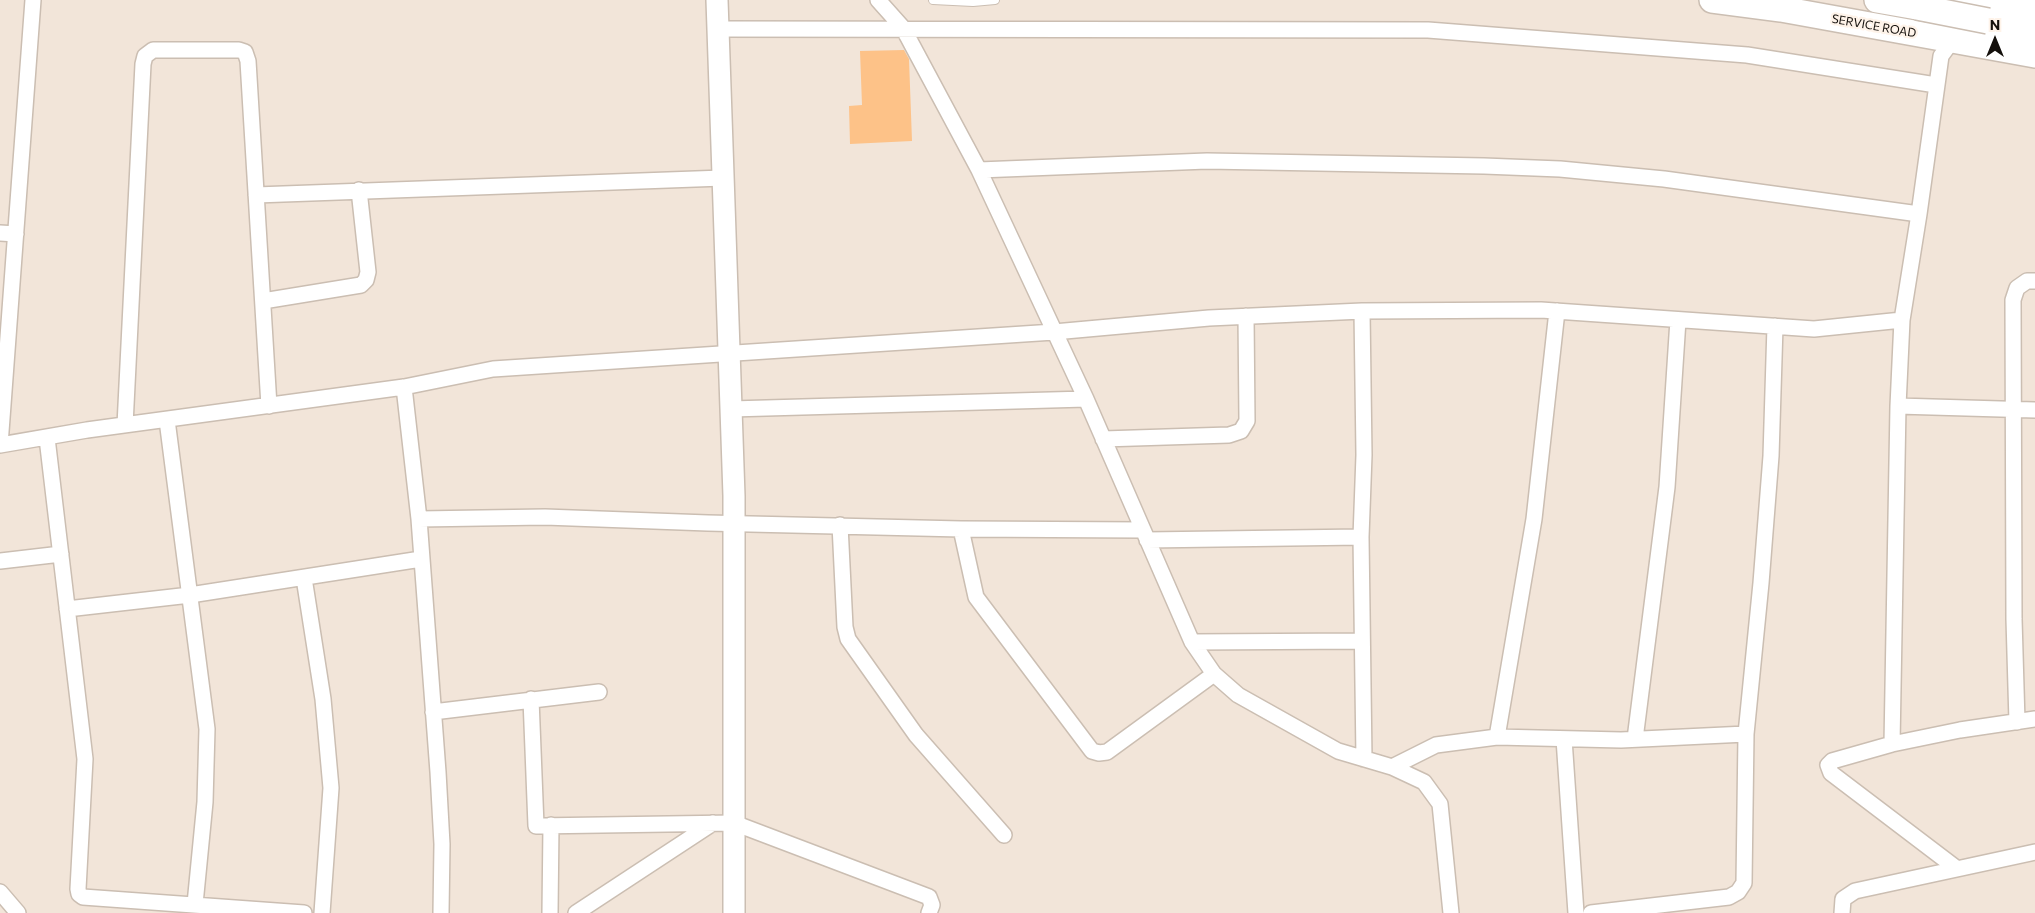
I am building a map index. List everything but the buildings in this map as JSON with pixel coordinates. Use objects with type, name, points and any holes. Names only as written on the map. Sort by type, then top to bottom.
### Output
[{"type":"highway","name":"SERVICE ROAD","points":[[1712,0],[1781,9],[1942,45],[2035,55]]},
{"type":"highway","points":[[1877,0],[2035,10]]},
{"type":"highway","points":[[1985,8],[2035,31]]},
{"type":"main road","points":[[717,0],[734,524],[723,823],[734,913]]},
{"type":"street","points":[[34,0],[16,234],[3,360],[0,445],[125,425],[404,387],[493,369],[1054,332],[1246,316],[1362,310],[1557,311],[1814,329],[1902,320]]},
{"type":"street","points":[[878,0],[903,28],[979,170],[1086,399],[1192,642],[1214,674],[1238,695],[1338,751],[1392,767],[1424,782],[1440,804],[1451,913]]},
{"type":"street","points":[[1892,744],[1898,406],[1902,320],[1919,214],[1942,45],[1959,0]]},
{"type":"street","points":[[1928,4],[1942,45]]},
{"type":"street","points":[[718,29],[1428,30],[1747,55],[1936,85]]},
{"type":"street","points":[[125,425],[143,64],[146,56],[153,50],[239,50],[245,52],[248,61],[269,406]]},
{"type":"street","points":[[979,170],[1208,161],[1560,169],[1664,179],[1919,214]]},
{"type":"street","points":[[256,195],[723,178]]},
{"type":"street","points":[[263,301],[361,284],[366,280],[368,272],[359,190]]},
{"type":"street","points":[[0,233],[16,234]]},
{"type":"street","points":[[2017,722],[2014,619],[2013,300],[2017,288],[2027,281],[2035,281]]},
{"type":"street","points":[[1362,310],[1364,455],[1361,537],[1364,759]]},
{"type":"street","points":[[1497,737],[1534,519],[1557,311]]},
{"type":"street","points":[[1103,439],[1229,435],[1240,431],[1247,421],[1246,316]]},
{"type":"street","points":[[1635,739],[1667,487],[1678,320]]},
{"type":"street","points":[[1591,913],[1729,897],[1738,892],[1744,883],[1746,734],[1771,456],[1775,326]]},
{"type":"street","points":[[404,387],[419,519],[433,712],[442,844],[441,913]]},
{"type":"street","points":[[731,409],[1086,399]]},
{"type":"street","points":[[1898,406],[2035,410]]},
{"type":"street","points":[[167,420],[207,729],[205,802],[196,904]]},
{"type":"street","points":[[48,438],[85,759],[79,894],[83,897],[304,913]]},
{"type":"street","points":[[419,519],[545,517],[1145,535],[1361,537]]},
{"type":"street","points":[[840,525],[845,627],[848,639],[916,735],[1004,835]]},
{"type":"street","points":[[961,529],[976,597],[1092,751],[1099,753],[1107,752],[1214,674]]},
{"type":"street","points":[[0,561],[61,554]]},
{"type":"street","points":[[67,609],[190,595],[421,560]]},
{"type":"street","points":[[304,578],[323,699],[331,788],[322,913]]},
{"type":"street","points":[[1192,642],[1362,641]]},
{"type":"street","points":[[433,712],[599,692]]},
{"type":"street","points":[[532,699],[536,826],[723,823],[929,897],[932,905],[929,913]]},
{"type":"street","points":[[1956,868],[1831,773],[1828,765],[1832,760],[1892,744],[1960,730],[2035,719]]},
{"type":"street","points":[[1392,767],[1436,745],[1497,737],[1635,739],[1746,734]]},
{"type":"street","points":[[1564,738],[1576,913]]},
{"type":"street","points":[[576,913],[723,823]]},
{"type":"street","points":[[550,913],[551,825]]},
{"type":"street","points":[[1842,913],[1844,899],[1855,891],[2035,852]]},
{"type":"street","points":[[1,897],[18,913]]},
{"type":"lane","points":[[933,0],[973,2],[995,0]]}]
